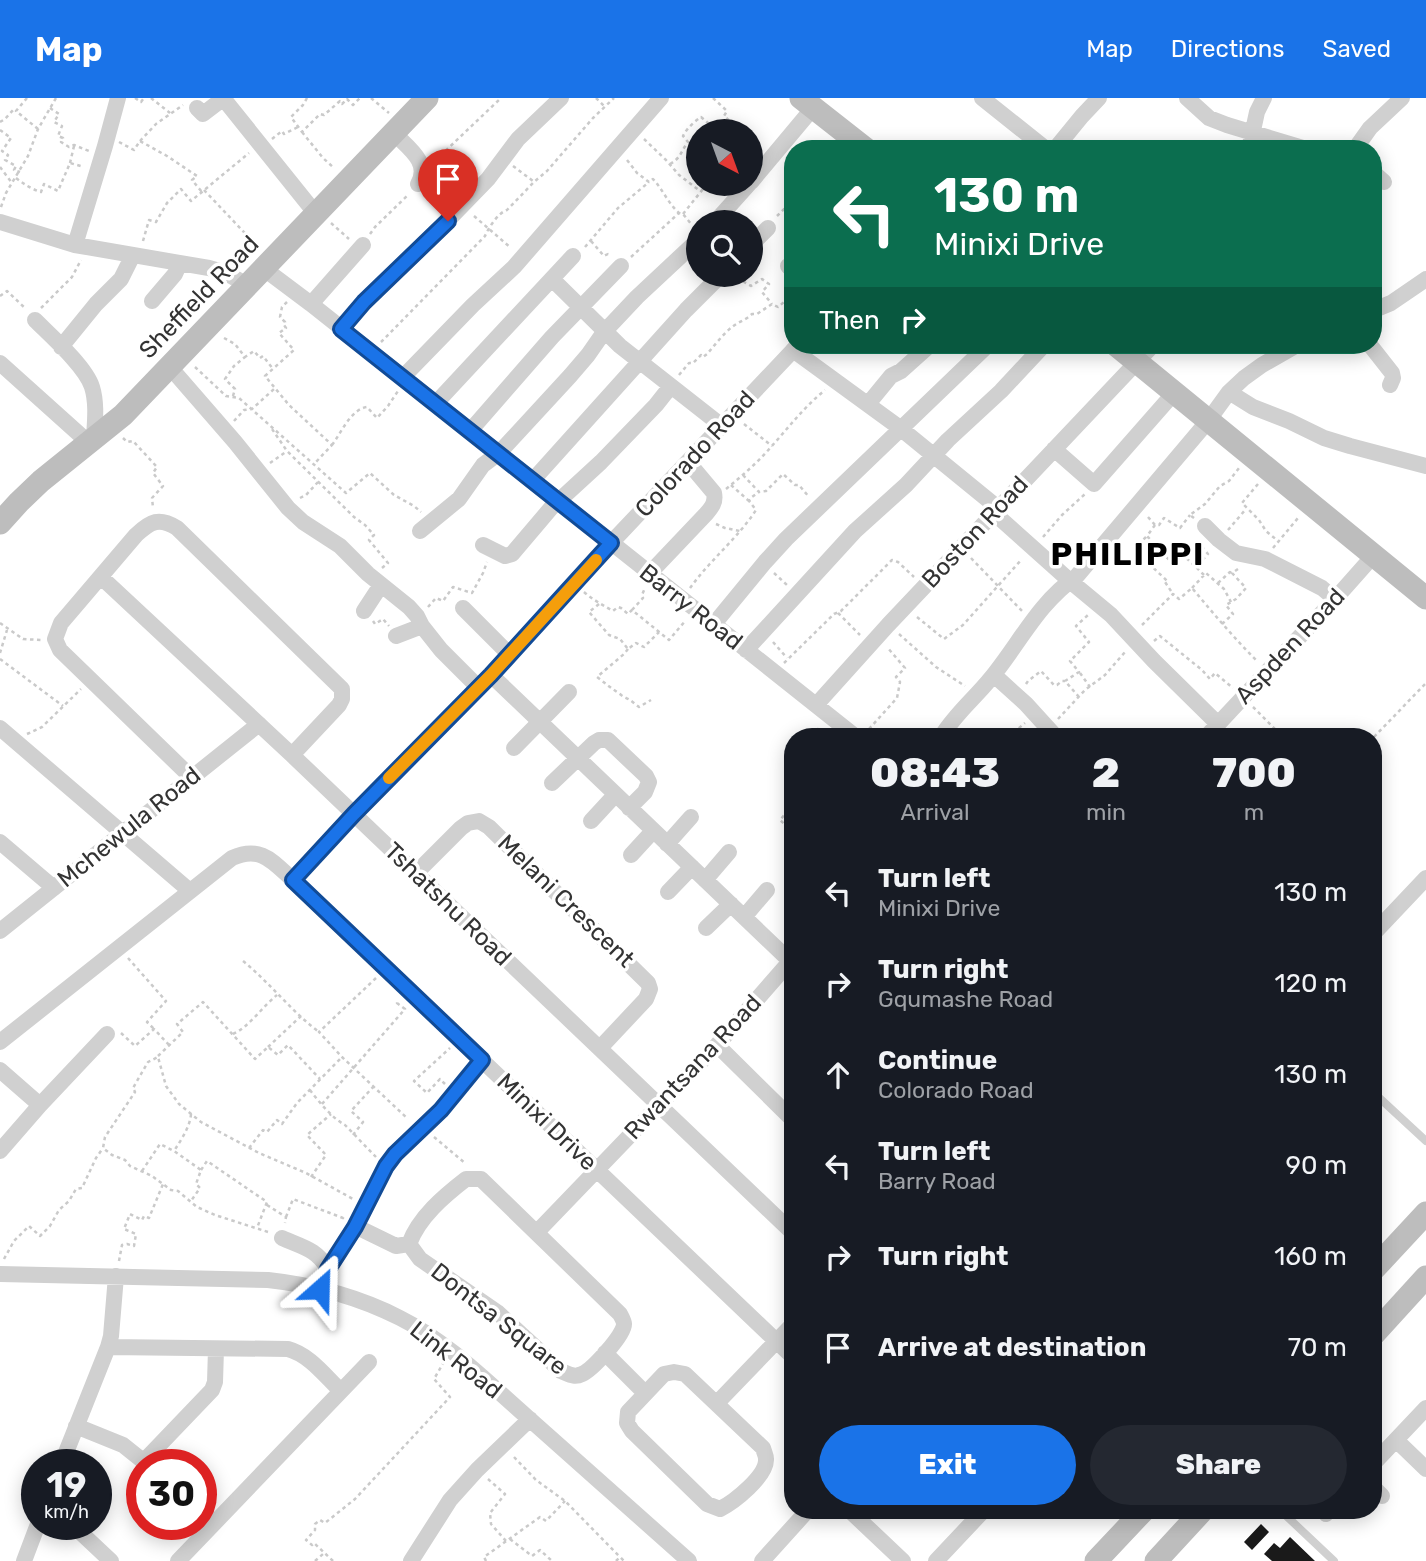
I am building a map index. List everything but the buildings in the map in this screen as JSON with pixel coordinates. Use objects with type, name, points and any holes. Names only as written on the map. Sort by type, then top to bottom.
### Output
[{"type":"street","points":[[79,246],[118,98]]},
{"type":"street","points":[[197,108],[203,114],[224,98],[317,213]]},
{"type":"street","name":"Sheffield Road","points":[[0,523],[41,481],[98,434],[176,360],[427,98]]},
{"type":"street","points":[[341,329],[364,302],[463,206],[488,179],[518,139],[561,98]]},
{"type":"street","points":[[405,379],[524,256],[661,98]]},
{"type":"street","points":[[982,98],[1035,140]]},
{"type":"street","points":[[1062,140],[1099,98]]},
{"type":"street","points":[[1187,98],[1209,118],[1248,140]]},
{"type":"street","points":[[1250,140],[1264,98]]},
{"type":"street","points":[[1361,140],[1402,98]]},
{"type":"street","points":[[763,165],[807,103],[854,140]]},
{"type":"street","points":[[397,129],[421,163],[423,174],[418,184]]},
{"type":"street","points":[[726,210],[738,196]]},
{"type":"street","points":[[1,221],[79,246],[219,270],[247,285]]},
{"type":"street","points":[[763,233],[768,228]]},
{"type":"street","points":[[311,304],[363,245]]},
{"type":"street","points":[[425,526],[459,499],[483,465],[499,453],[579,366],[604,332],[686,246]]},
{"type":"street","points":[[61,347],[121,278],[136,255]]},
{"type":"street","points":[[436,403],[573,257]]},
{"type":"street","points":[[152,301],[175,274],[180,263]]},
{"type":"street","name":"Barry Road","points":[[268,264],[295,292],[775,673],[816,705],[854,728]]},
{"type":"street","points":[[470,431],[552,337],[621,266]]},
{"type":"street","points":[[552,279],[604,332],[640,363],[671,386],[727,420]]},
{"type":"street","points":[[1382,307],[1426,279]]},
{"type":"street","points":[[533,480],[709,287]]},
{"type":"street","points":[[35,320],[83,369],[89,379],[98,434]]},
{"type":"street","name":"Colorado Road","points":[[293,880],[491,675],[789,354]]},
{"type":"street","points":[[805,354],[900,428],[996,511],[1070,581],[1097,602],[1218,724]]},
{"type":"street","points":[[868,404],[891,376],[920,354]]},
{"type":"street","points":[[714,624],[765,562],[978,354]]},
{"type":"street","points":[[746,650],[855,531],[906,485],[1036,354]]},
{"type":"street","points":[[1127,354],[1426,598]]},
{"type":"street","name":"Boston Road","points":[[816,705],[888,625],[1145,354]]},
{"type":"street","points":[[947,728],[994,675],[1033,619],[1062,587],[1076,578],[1229,393],[1244,378],[1281,354]]},
{"type":"street","points":[[1377,354],[1392,373],[1390,385]]},
{"type":"street","points":[[176,360],[226,431],[288,508],[303,522],[340,546],[409,607],[441,650],[478,687]]},
{"type":"street","points":[[0,363],[34,393],[98,434]]},
{"type":"street","points":[[489,548],[505,556],[512,554],[559,500],[601,462],[671,386]]},
{"type":"street","points":[[1054,449],[1094,484],[1174,393]]},
{"type":"street","points":[[1229,393],[1253,407],[1324,438],[1426,466]]},
{"type":"street","points":[[652,575],[712,507],[715,498],[711,488],[688,462]]},
{"type":"street","points":[[191,777],[60,650],[55,639],[61,622],[136,535],[151,523],[159,521],[177,528],[342,689],[339,705],[292,755]]},
{"type":"street","points":[[1213,534],[1236,553],[1260,558],[1322,588],[1335,599]]},
{"type":"street","name":"Aspden Road","points":[[1214,728],[1374,555]]},
{"type":"street","name":"Tshatshu Road","points":[[101,577],[292,755],[784,1224]]},
{"type":"street","points":[[364,611],[377,581]]},
{"type":"street","points":[[463,608],[509,654]]},
{"type":"street","points":[[396,636],[419,621]]},
{"type":"street","points":[[491,675],[784,952]]},
{"type":"street","points":[[994,675],[1048,728]]},
{"type":"street","points":[[514,748],[569,692]]},
{"type":"street","name":"Mchewula Road","points":[[0,931],[259,724]]},
{"type":"street","points":[[0,728],[190,891]]},
{"type":"street","points":[[552,783],[603,739],[611,742],[649,782],[645,792],[629,808]]},
{"type":"street","points":[[591,821],[615,795]]},
{"type":"street","points":[[667,844],[691,817]]},
{"type":"street","name":"Melani Crescent","points":[[416,873],[468,823],[479,821],[489,827],[648,983],[650,989],[646,999],[600,1048]]},
{"type":"street","points":[[631,855],[653,831]]},
{"type":"street","points":[[0,842],[54,888]]},
{"type":"street","points":[[705,880],[729,852]]},
{"type":"street","name":"Minixi Drive","points":[[0,1042],[232,858],[244,853],[264,856],[293,880],[784,1349]]},
{"type":"street","points":[[668,892],[692,867]]},
{"type":"street","points":[[1382,925],[1426,878]]},
{"type":"street","points":[[744,917],[767,890]]},
{"type":"street","points":[[706,928],[731,904]]},
{"type":"street","name":"Rwantsana Road","points":[[537,1232],[659,1106],[784,968]]},
{"type":"street","points":[[0,1150],[107,1034]]},
{"type":"street","points":[[716,1045],[784,1110]]},
{"type":"street","points":[[320,1289],[328,1269],[355,1227],[359,1203],[395,1154],[422,1129],[482,1060]]},
{"type":"street","points":[[0,1070],[40,1105]]},
{"type":"street","name":"Dontsa Square","points":[[466,1179],[481,1179],[620,1314],[625,1322],[622,1332],[584,1374],[573,1376],[561,1371],[497,1312],[420,1259],[409,1244],[414,1229],[447,1194],[466,1179]]},
{"type":"street","points":[[1382,1260],[1426,1213]]},
{"type":"street","points":[[355,1227],[396,1247],[409,1244]]},
{"type":"street","points":[[282,1238],[312,1251],[328,1269]]},
{"type":"street","name":"Link Road","points":[[2,1274],[268,1280],[295,1283],[369,1303],[402,1319],[450,1350],[690,1561]]},
{"type":"street","points":[[67,1449],[108,1347],[116,1276]]},
{"type":"street","points":[[1382,1325],[1426,1278]]},
{"type":"street","points":[[717,1404],[784,1333]]},
{"type":"street","points":[[108,1347],[288,1349],[310,1360],[341,1391]]},
{"type":"street","points":[[159,1449],[212,1390],[215,1382],[216,1349]]},
{"type":"street","points":[[605,1353],[645,1393]]},
{"type":"street","points":[[217,1512],[369,1362]]},
{"type":"street","points":[[664,1374],[685,1374],[717,1404],[763,1448],[766,1460],[763,1472],[732,1503],[720,1509],[707,1504],[627,1423],[628,1412],[664,1374]]},
{"type":"street","points":[[1382,1455],[1426,1408]]},
{"type":"street","points":[[411,1561],[450,1500],[530,1419]]},
{"type":"street","points":[[76,1426],[115,1441],[126,1449]]},
{"type":"street","points":[[1396,1440],[1426,1469]]},
{"type":"street","points":[[762,1561],[800,1519]]},
{"type":"street","points":[[859,1519],[903,1561]]},
{"type":"street","points":[[936,1561],[976,1519]]},
{"type":"street","points":[[1096,1561],[1136,1519]]},
{"type":"street","points":[[1156,1561],[1195,1519]]},
{"type":"street","points":[[24,1561],[32,1540]]},
{"type":"street","points":[[89,1540],[111,1561]]},
{"type":"street","points":[[178,1561],[193,1540]]},
{"type":"lane","points":[[1382,1101],[1426,1142]]},
{"type":"lane","points":[[1290,1519],[1334,1561]]},
{"type":"path","points":[[16,111],[27,98]]},
{"type":"path","points":[[1,221],[6,193],[29,156],[38,129],[56,98]]},
{"type":"path","points":[[135,98],[141,102],[144,98]]},
{"type":"path","points":[[151,98],[170,113]]},
{"type":"path","points":[[307,98],[291,117],[323,158],[347,181]]},
{"type":"path","points":[[302,132],[320,114],[324,115],[340,100],[342,104],[347,99],[353,105],[360,98]]},
{"type":"path","points":[[371,98],[397,129]]},
{"type":"path","points":[[421,163],[440,156],[501,98]]},
{"type":"path","points":[[596,98],[605,107]]},
{"type":"path","points":[[371,352],[485,236],[503,211],[547,172],[593,118],[614,98]]},
{"type":"path","points":[[713,98],[727,111],[724,116],[728,119]]},
{"type":"path","points":[[108,137],[134,150],[156,124],[170,113],[183,105],[191,113],[197,108]]},
{"type":"path","points":[[50,108],[59,114],[54,122],[62,127],[58,136],[63,138],[61,142],[69,147],[74,145]]},
{"type":"path","points":[[0,122],[14,109],[38,129]]},
{"type":"path","points":[[136,255],[149,220],[156,222],[167,203],[181,189],[191,201],[248,153],[282,131],[284,134],[298,127]]},
{"type":"path","points":[[635,128],[686,181]]},
{"type":"path","points":[[0,130],[11,138],[1,150],[8,155],[0,167],[12,183]]},
{"type":"path","points":[[140,141],[197,176],[192,180],[268,264]]},
{"type":"path","points":[[670,164],[682,153],[686,144]]},
{"type":"path","points":[[16,178],[31,189],[41,192],[44,184],[58,191],[70,163],[74,145]]},
{"type":"path","points":[[74,145],[99,164]]},
{"type":"path","points":[[614,151],[649,182]]},
{"type":"path","points":[[5,160],[16,166],[14,170],[20,172]]},
{"type":"path","points":[[501,160],[517,168],[534,182]]},
{"type":"path","points":[[70,163],[99,164]]},
{"type":"path","points":[[573,257],[591,241],[618,208],[653,178],[686,220]]},
{"type":"path","points":[[317,213],[344,236],[363,245],[375,227],[418,184]]},
{"type":"path","points":[[591,241],[604,256],[608,254],[621,266],[681,213],[696,196]]},
{"type":"path","points":[[463,206],[505,245],[524,256]]},
{"type":"path","points":[[768,228],[784,209]]},
{"type":"path","points":[[0,296],[7,291],[35,320],[43,306],[75,273],[83,256],[79,246]]},
{"type":"path","points":[[763,279],[769,284],[762,292],[772,304],[778,307],[784,302]]},
{"type":"path","points":[[295,292],[282,307],[280,317],[286,328],[279,333],[294,349],[265,376],[299,415],[332,445]]},
{"type":"path","points":[[671,386],[689,363],[701,355],[704,357],[736,324],[772,304]]},
{"type":"path","points":[[209,325],[235,344],[245,357]]},
{"type":"path","points":[[233,396],[234,389],[225,379],[245,357],[254,351],[260,358],[263,356],[273,369]]},
{"type":"path","points":[[176,360],[226,396],[240,398],[346,493],[370,473],[394,495],[414,506],[425,526]]},
{"type":"path","points":[[314,464],[358,410],[367,407],[377,418],[405,379]]},
{"type":"path","points":[[715,498],[772,446],[808,404],[838,381]]},
{"type":"path","points":[[226,431],[244,410],[251,409],[274,389]]},
{"type":"path","points":[[727,420],[772,446]]},
{"type":"path","points":[[271,426],[287,451],[374,535],[369,540],[388,563],[377,581]]},
{"type":"path","points":[[98,434],[127,442],[133,441],[158,467],[153,473],[163,485],[152,498],[152,507],[159,521]]},
{"type":"path","points":[[258,472],[287,451]]},
{"type":"path","points":[[1204,575],[1179,599],[1165,582],[1167,581],[1136,547],[1164,518],[1180,528],[1190,514],[1205,504],[1251,456]]},
{"type":"path","points":[[311,475],[319,468]]},
{"type":"path","points":[[1269,470],[1242,503],[1278,541]]},
{"type":"path","points":[[749,501],[760,492],[766,491],[783,474],[795,485],[799,485],[819,508]]},
{"type":"path","points":[[743,475],[760,492]]},
{"type":"path","points":[[288,508],[318,482]]},
{"type":"path","points":[[906,607],[944,639],[962,625],[1062,515],[1094,484]]},
{"type":"path","points":[[632,610],[669,640],[710,561],[740,531],[756,510],[731,485]]},
{"type":"path","points":[[1218,583],[1230,572],[1260,558],[1310,503]]},
{"type":"path","points":[[1136,507],[1155,525]]},
{"type":"path","points":[[1196,567],[1208,554],[1203,548],[1213,534],[1247,509]]},
{"type":"path","points":[[706,514],[719,526],[740,531]]},
{"type":"path","points":[[1190,514],[1213,534]]},
{"type":"path","points":[[1147,536],[1173,564],[1183,555],[1204,575],[1206,573],[1223,589],[1230,602]]},
{"type":"path","points":[[419,621],[436,598],[443,601],[453,587],[472,593],[489,548]]},
{"type":"path","points":[[961,548],[998,584],[1008,598],[1033,619]]},
{"type":"path","points":[[1148,559],[1159,550]]},
{"type":"path","points":[[775,673],[787,658],[834,614],[850,603],[892,560],[898,562],[924,587]]},
{"type":"path","points":[[765,562],[796,595]]},
{"type":"path","points":[[1222,624],[1233,614],[1226,605],[1246,588],[1232,573]]},
{"type":"path","points":[[574,583],[613,611],[618,607],[628,614],[643,598],[643,591],[652,575]]},
{"type":"path","points":[[1192,588],[1267,671]]},
{"type":"path","points":[[1057,728],[1079,697],[1137,642],[1173,594]]},
{"type":"path","points":[[1090,687],[1070,661],[1089,642],[1076,626],[1097,602]]},
{"type":"path","points":[[600,603],[589,612],[608,635],[620,639],[628,649]]},
{"type":"path","points":[[364,611],[375,624],[383,619],[396,636]]},
{"type":"path","points":[[837,612],[859,634],[874,641],[905,668],[895,677],[900,682],[897,698],[867,728]]},
{"type":"path","points":[[0,623],[23,639],[55,639]]},
{"type":"path","points":[[888,625],[936,667],[976,695]]},
{"type":"path","points":[[0,653],[8,630]]},
{"type":"path","points":[[651,700],[639,707],[597,677],[636,643],[644,648],[659,632]]},
{"type":"path","points":[[763,632],[787,658]]},
{"type":"path","points":[[1137,642],[1160,636],[1210,679],[1215,673],[1274,728]]},
{"type":"path","points":[[0,659],[63,706]]},
{"type":"path","points":[[1016,694],[1041,671],[1054,685],[1079,672]]},
{"type":"path","points":[[16,741],[42,727],[89,678]]},
{"type":"path","points":[[1065,681],[1079,697]]},
{"type":"path","points":[[1382,729],[1426,683]]},
{"type":"path","points":[[1020,728],[1034,713]]},
{"type":"path","points":[[118,947],[166,1001],[147,1022],[170,1046]]},
{"type":"path","points":[[243,961],[319,1032],[354,1069],[422,1129],[459,1157],[481,1179]]},
{"type":"path","points":[[319,1032],[386,969]]},
{"type":"path","points":[[322,1104],[405,1009],[397,1003],[408,989]]},
{"type":"path","points":[[232,1034],[245,1027],[262,1007],[277,995]]},
{"type":"path","points":[[2,1274],[5,1256],[19,1236],[29,1226],[40,1236],[76,1189],[82,1188],[103,1148],[105,1137],[135,1092],[134,1088],[148,1062],[170,1046],[183,1031],[177,1024],[202,1002],[255,1059],[301,1016]]},
{"type":"path","points":[[107,1034],[116,1029],[135,1046],[154,1029]]},
{"type":"path","points":[[456,1092],[440,1079],[427,1093],[414,1081],[437,1062],[459,1038]]},
{"type":"path","points":[[268,1047],[278,1055],[288,1045],[320,1079]]},
{"type":"path","points":[[103,1148],[171,1190],[178,1191],[197,1207],[282,1238],[293,1199],[342,1218],[359,1203],[201,1122],[179,1104],[166,1086],[158,1057]]},
{"type":"path","points":[[249,1148],[264,1130],[267,1132],[277,1120],[282,1124],[297,1103],[342,1057]]},
{"type":"path","points":[[353,1135],[363,1122],[352,1111],[374,1086]]},
{"type":"path","points":[[310,1090],[331,1114],[386,1166]]},
{"type":"path","points":[[174,1151],[188,1128],[191,1114]]},
{"type":"path","points":[[311,1177],[326,1155],[307,1135],[331,1114]]},
{"type":"path","points":[[142,1171],[160,1144],[201,1170]]},
{"type":"path","points":[[191,1201],[200,1188],[195,1184],[207,1161],[286,1217]]},
{"type":"path","points":[[116,1276],[122,1245],[134,1245],[136,1234],[124,1229],[127,1219],[130,1214],[142,1220],[144,1216],[149,1217],[163,1184]]},
{"type":"path","points":[[257,1228],[267,1205]]},
{"type":"path","points":[[333,1561],[314,1543],[312,1545],[306,1540],[315,1530],[315,1524],[320,1520],[325,1523],[355,1499],[450,1397],[434,1379],[450,1350]]},
{"type":"path","points":[[503,1445],[536,1480],[565,1501],[624,1561]]},
{"type":"path","points":[[477,1470],[505,1494],[490,1513],[491,1524],[508,1540],[532,1556],[540,1550],[552,1561]]},
{"type":"path","points":[[486,1561],[484,1557],[540,1517],[546,1521],[565,1501]]},
{"type":"path","points":[[315,1561],[323,1553]]},
{"type":"path","points":[[615,1561],[620,1557]]},
{"type":"slow traffic","points":[[389,778],[491,675],[596,560]]},
{"type":"district","name":"PHILIPPI","points":[[1128,554]]},
{"type":"route","points":[[320,1289],[328,1269],[355,1227],[386,1166],[441,1110],[482,1060],[293,880],[491,675],[611,543],[341,329],[364,302],[448,221]]}]
